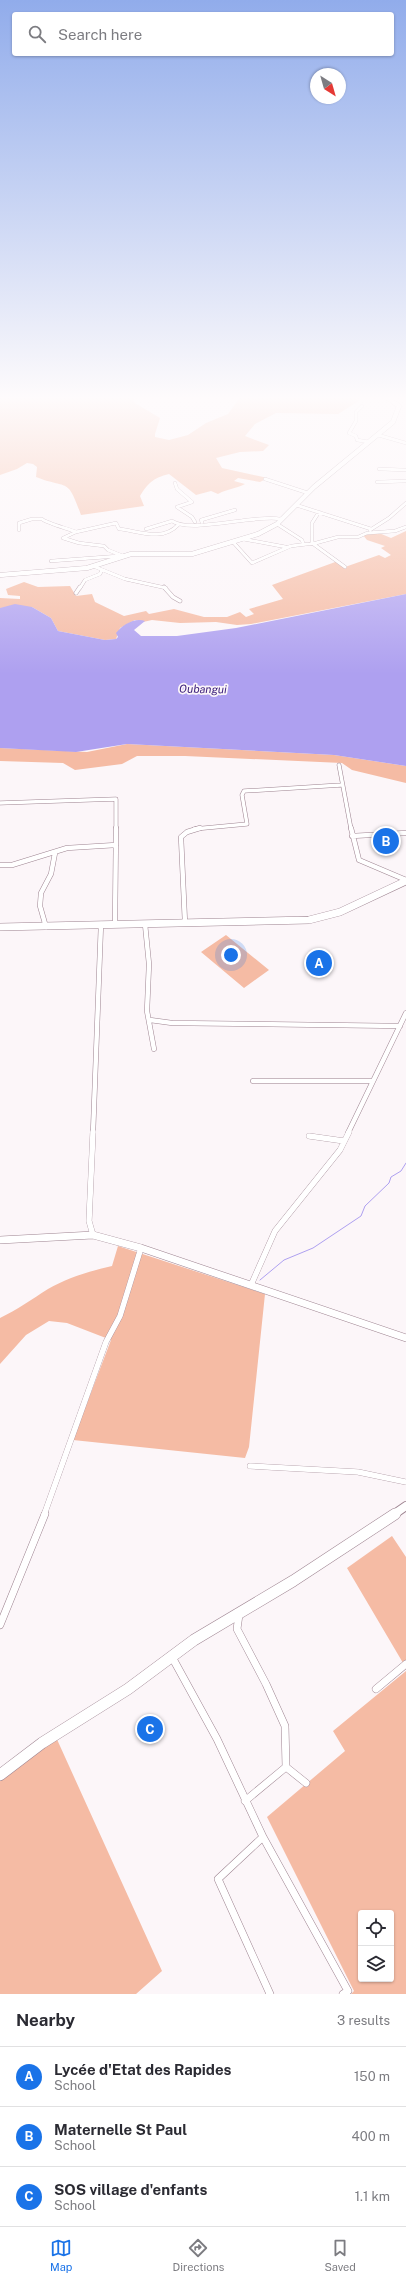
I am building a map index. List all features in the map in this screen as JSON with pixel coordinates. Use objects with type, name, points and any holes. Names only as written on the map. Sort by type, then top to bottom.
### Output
[{"type":"main road","points":[[0,575],[94,566],[123,556],[138,553],[192,554],[243,539],[277,524],[314,488]]},
{"type":"main road","points":[[0,927],[46,927],[101,924],[295,922],[321,919],[406,880]]},
{"type":"main road","points":[[0,1775],[42,1743],[80,1721],[194,1640],[293,1581],[406,1506]]},
{"type":"street","points":[[177,488],[192,502],[177,507],[192,517],[195,522]]},
{"type":"street","points":[[289,488],[308,493]]},
{"type":"street","points":[[367,533],[396,513],[398,507],[406,503]]},
{"type":"street","points":[[296,505],[371,529]]},
{"type":"street","points":[[202,522],[201,520],[235,510]]},
{"type":"street","points":[[319,512],[314,516],[310,525],[312,543],[345,567]]},
{"type":"street","points":[[123,556],[108,550],[104,546],[79,543],[63,538],[76,532],[116,523],[119,529],[144,532],[153,536],[175,529],[178,525],[195,522],[222,524],[247,519],[259,520],[271,516],[281,519]]},
{"type":"street","points":[[19,530],[20,523],[32,519],[42,518],[45,522],[71,528],[76,532]]},
{"type":"street","points":[[146,529],[172,521],[178,525]]},
{"type":"street","points":[[277,524],[302,540],[303,543]]},
{"type":"street","points":[[233,542],[252,563],[287,547],[303,543],[312,543],[338,537],[358,537],[367,533],[395,531],[406,527]]},
{"type":"street","points":[[243,539],[287,547]]},
{"type":"street","points":[[51,561],[107,555],[123,556]]},
{"type":"street","points":[[94,566],[125,579],[166,587],[173,597],[180,601]]},
{"type":"street","points":[[76,592],[85,580],[100,574],[102,570]]},
{"type":"street","points":[[339,765],[352,836],[359,860],[406,880]]},
{"type":"street","points":[[185,923],[181,837],[185,833],[196,829],[247,824],[242,795],[244,791],[342,785]]},
{"type":"street","points":[[0,803],[116,799],[116,924]]},
{"type":"street","points":[[352,836],[406,832]]},
{"type":"street","points":[[0,865],[12,865],[37,856],[56,854],[67,848],[116,845]]},
{"type":"street","points":[[46,927],[40,906],[41,893],[51,874],[56,854]]},
{"type":"street","points":[[93,1235],[89,1221],[99,1012],[101,924]]},
{"type":"street","points":[[145,924],[149,964],[147,1011],[150,1020],[151,1039],[154,1049]]},
{"type":"street","points":[[251,1285],[275,1231],[340,1150],[406,1013]]},
{"type":"street","points":[[150,1020],[172,1023],[400,1026]]},
{"type":"street","points":[[253,1081],[373,1081]]},
{"type":"street","points":[[309,1136],[344,1141]]},
{"type":"street","points":[[0,1240],[93,1235],[141,1248],[406,1338]]},
{"type":"street","points":[[0,1625],[38,1532],[106,1342],[120,1316],[141,1248]]},
{"type":"street","points":[[250,1466],[358,1472],[406,1482]]},
{"type":"street","points":[[240,1612],[237,1619],[237,1629],[266,1684],[285,1726],[286,1767],[306,1783]]},
{"type":"street","points":[[172,1656],[217,1739],[263,1837],[348,1991],[343,1994]]},
{"type":"street","points":[[376,1689],[406,1664]]},
{"type":"street","points":[[245,1801],[286,1767]]},
{"type":"street","points":[[263,1837],[218,1879],[270,1994]]},
{"type":"shaded area","points":[[68,488],[146,488],[140,496],[144,506],[81,515],[73,494]]},
{"type":"shaded area","points":[[187,488],[235,488],[218,494],[211,491],[196,495]]},
{"type":"shaded area","points":[[406,531],[406,594],[251,624],[237,625],[216,622],[180,623],[152,620],[143,622],[135,620],[120,628],[116,639],[105,640],[58,631],[51,618],[32,607],[0,608],[0,598],[20,599],[20,596],[8,595],[6,589],[24,582],[38,587],[70,586],[76,596],[92,594],[95,602],[124,616],[146,611],[149,614],[174,609],[204,617],[227,617],[240,612],[246,617],[254,614],[249,609],[283,599],[272,585],[338,561],[345,567],[379,555],[385,558],[391,555],[381,548],[385,546],[367,540],[362,534],[379,533],[391,538]]},
{"type":"shaded area","points":[[127,744],[334,755],[406,766],[406,783],[352,770],[342,763],[185,756],[137,756],[122,764],[75,770],[63,763],[0,761],[0,748],[87,752]]},
{"type":"shaded area","points":[[226,935],[269,970],[244,988],[201,952]]},
{"type":"shaded area","points":[[118,1246],[265,1294],[249,1447],[245,1458],[73,1440],[111,1340],[67,1323],[49,1321],[26,1335],[0,1364],[0,1318],[63,1281],[112,1266]]},
{"type":"shaded area","points":[[392,1536],[406,1557],[406,1668],[347,1568]]},
{"type":"shaded area","points":[[406,1671],[406,1994],[351,1994],[354,1991],[267,1817],[345,1751],[333,1731]]},
{"type":"shaded area","points":[[55,1735],[162,1971],[136,1994],[0,1994],[0,1771]]},
{"type":"water","name":"Oubangui","points":[[406,594],[406,766],[334,755],[127,744],[76,752],[0,748],[0,608],[15,604],[32,607],[51,618],[58,631],[105,640],[116,639],[118,637],[116,633],[122,627],[129,622],[137,620],[145,621],[134,630],[141,636],[177,636],[236,628]]},
{"type":"waterway","points":[[260,1280],[284,1260],[313,1248],[361,1216],[365,1206],[389,1183],[391,1177],[401,1171],[406,1163]]},
{"type":"place","name":"Maternelle St Paul","points":[[386,841]]},
{"type":"place","name":"Lycée d'Etat des Rapides","points":[[319,963]]},
{"type":"place","name":"SOS village d'enfants","points":[[150,1729]]}]
